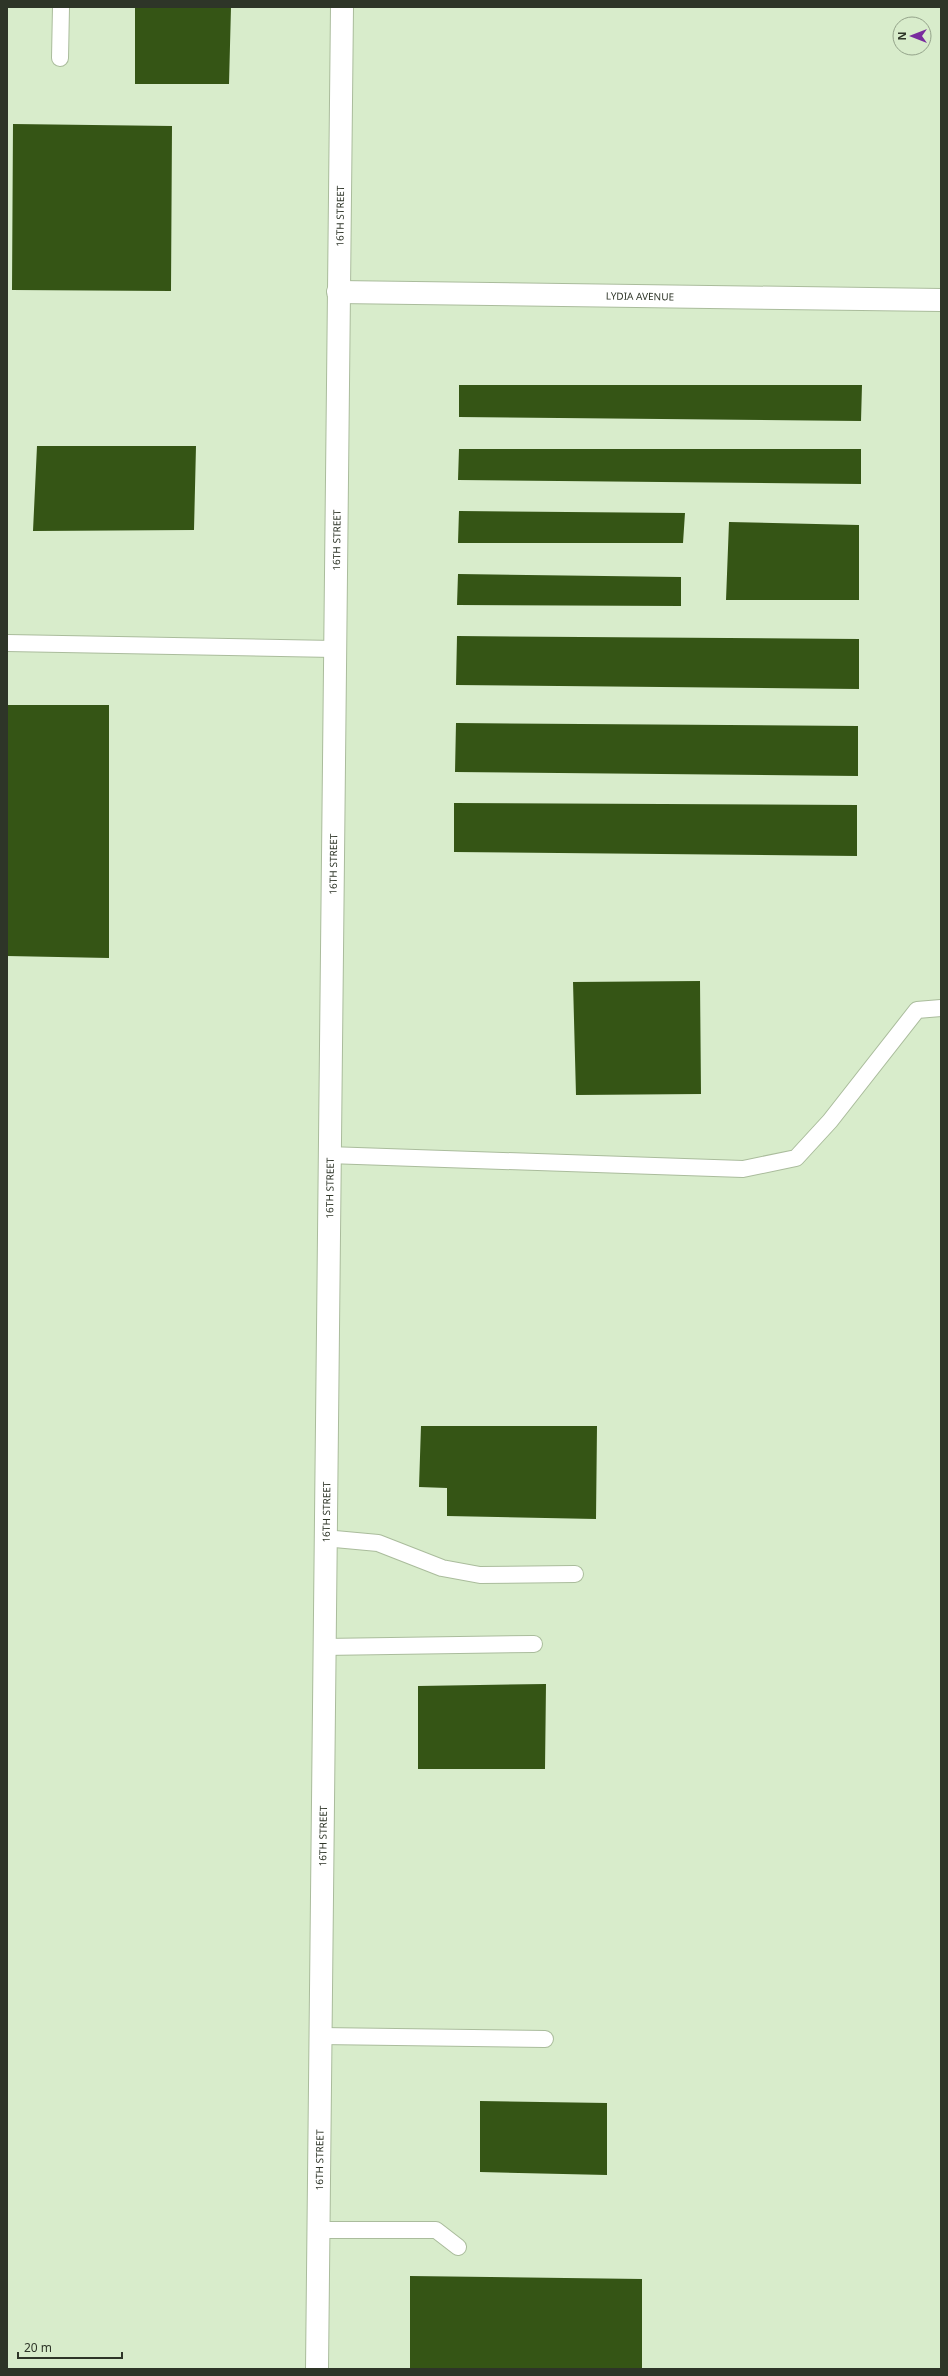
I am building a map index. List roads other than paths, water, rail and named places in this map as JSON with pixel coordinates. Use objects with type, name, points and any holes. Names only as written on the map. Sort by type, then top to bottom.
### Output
[{"type":"street","name":"16TH STREET","points":[[317,2369],[328,1155],[342,7]]},
{"type":"street","name":"LYDIA AVENUE","points":[[338,292],[941,300]]},
{"type":"lane","points":[[60,58],[61,7]]},
{"type":"lane","points":[[7,644],[334,649]]},
{"type":"lane","points":[[328,1155],[743,1169],[796,1158],[830,1121],[917,1010],[941,1008]]},
{"type":"lane","points":[[324,1538],[378,1543],[442,1568],[480,1575],[575,1574]]},
{"type":"lane","points":[[323,1647],[534,1644]]},
{"type":"lane","points":[[320,2036],[545,2039]]},
{"type":"lane","points":[[318,2230],[436,2230],[458,2247]]}]
